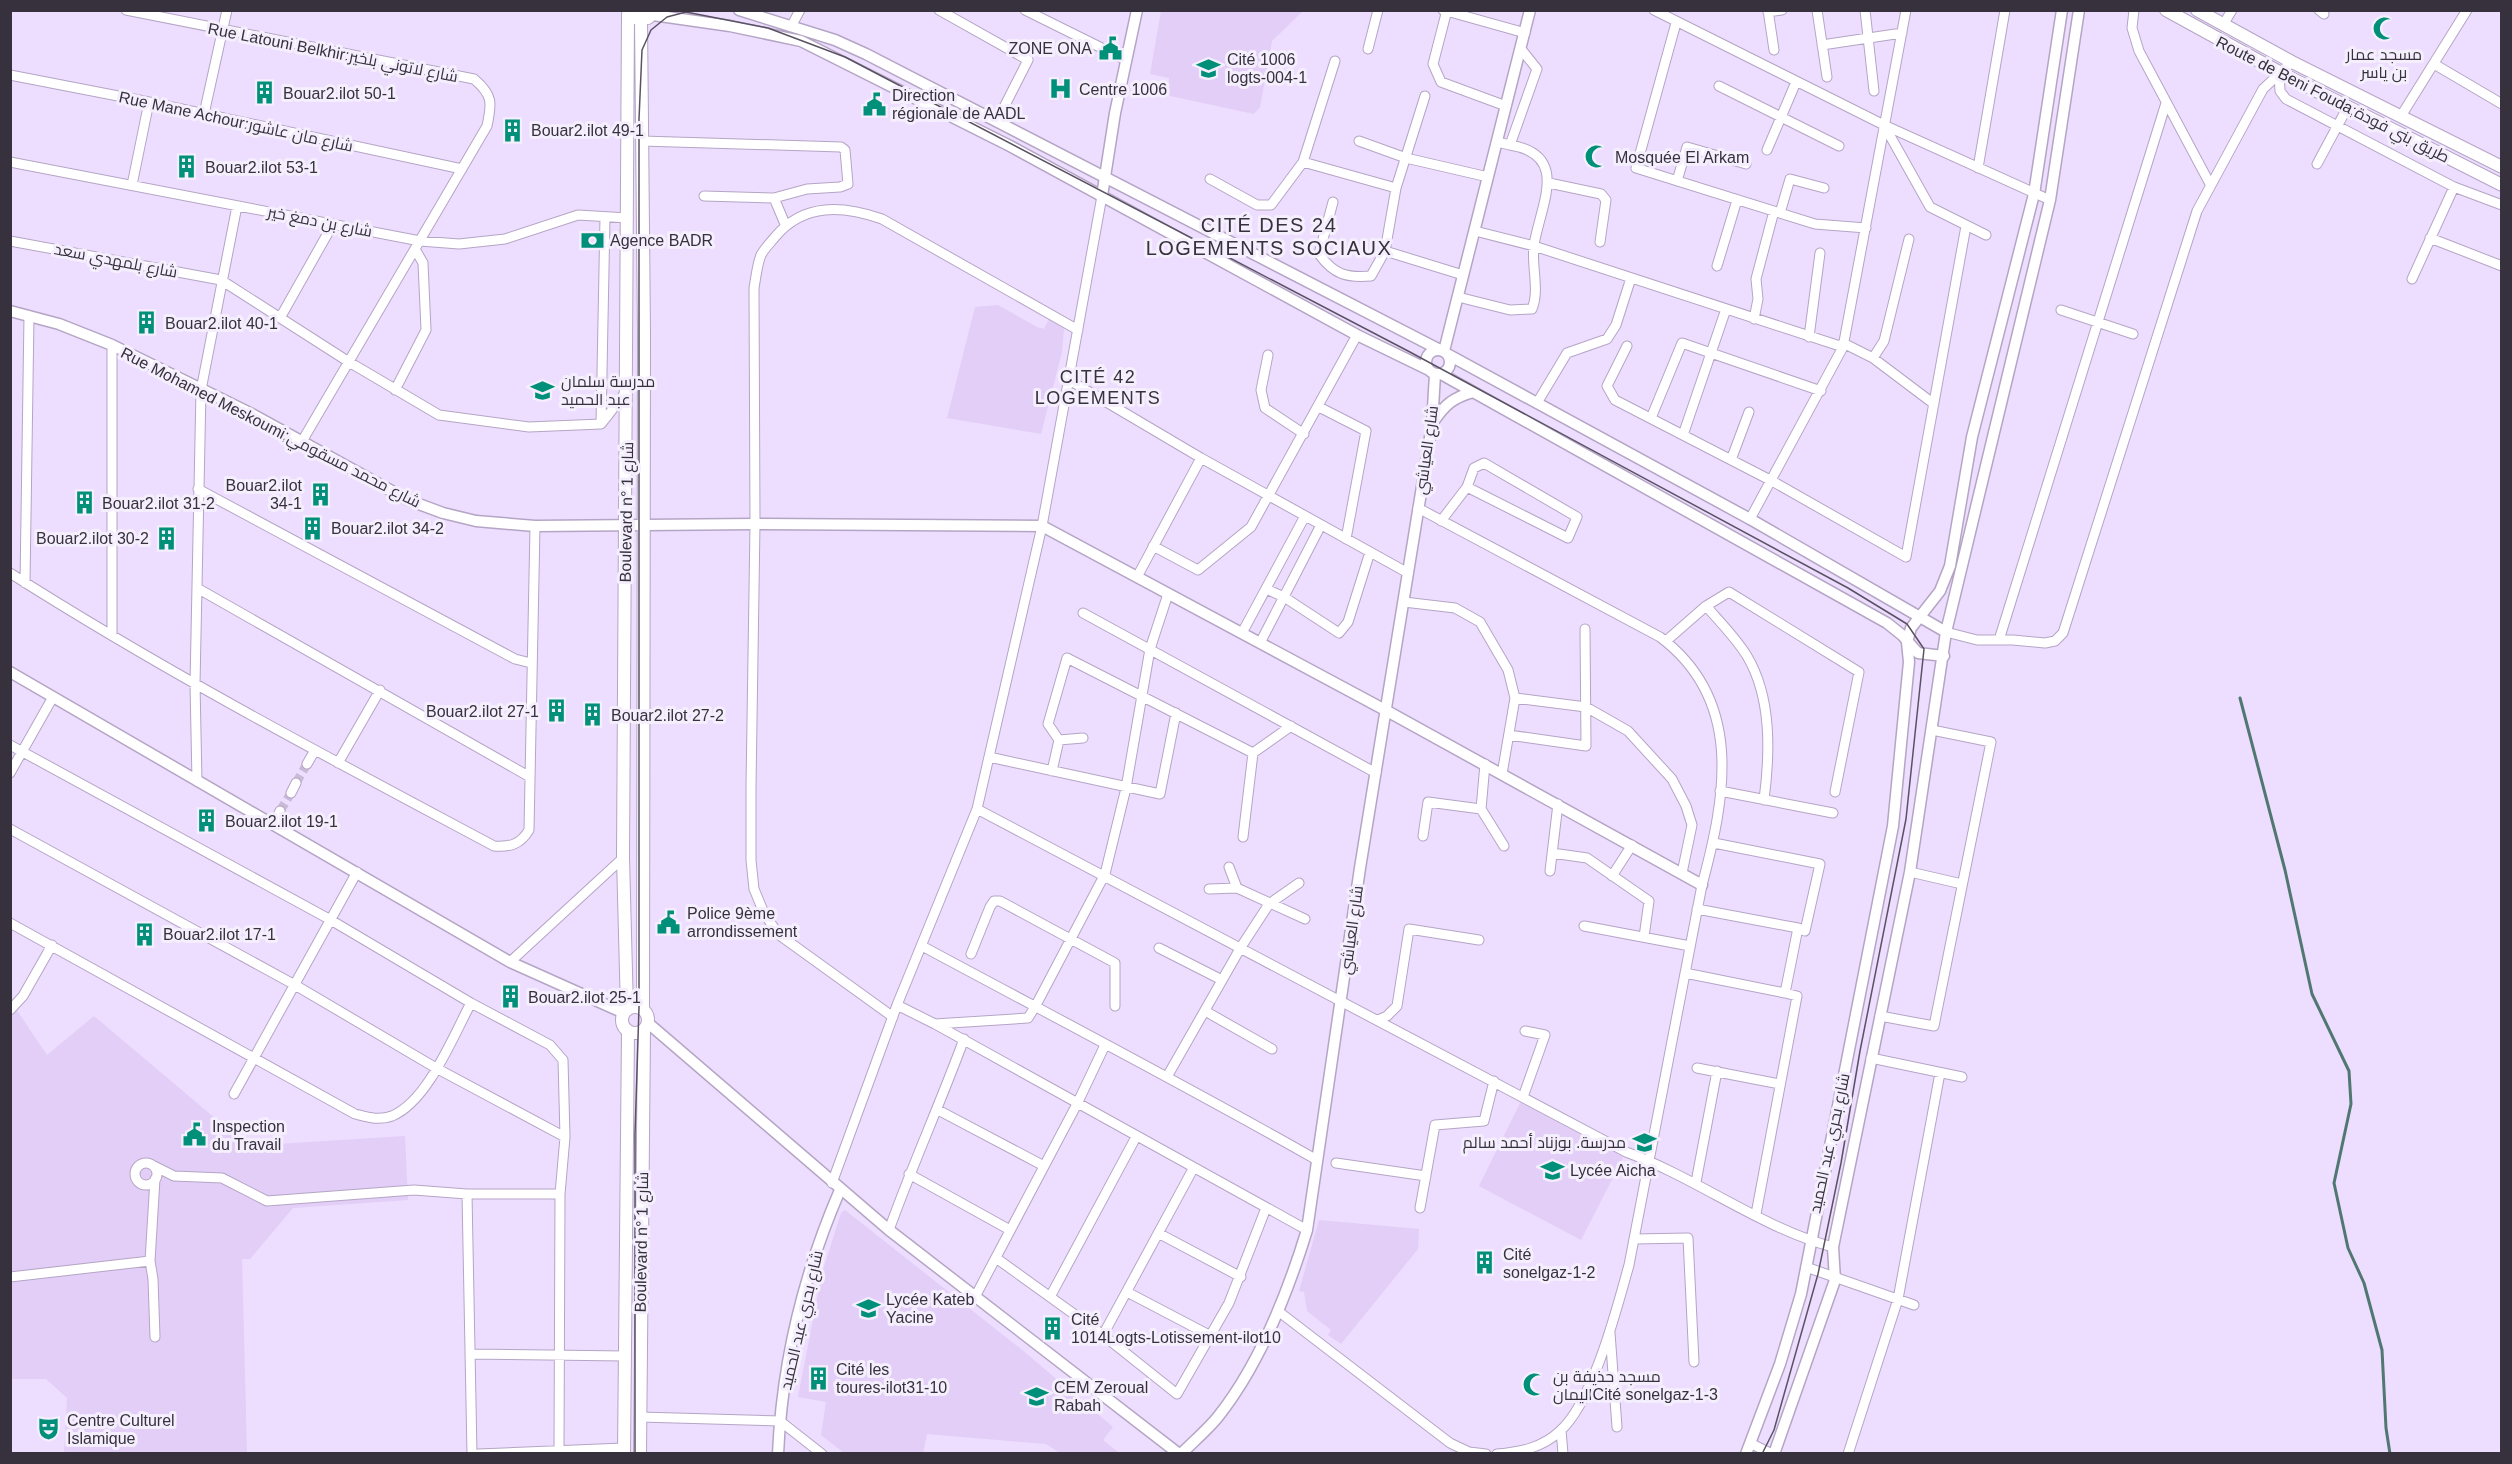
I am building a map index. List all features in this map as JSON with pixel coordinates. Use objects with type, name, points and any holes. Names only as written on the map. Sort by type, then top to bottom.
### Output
[{"type":"main road","name":"Route de Beni Fouda;طريق بني فودة","points":[[2166,10],[2347,108],[2502,185]]},
{"type":"main road","name":"Route de Beni Fouda;طريق بني فودة","points":[[2197,10],[2292,62],[2502,167]]},
{"type":"main road","points":[[626,13],[641,19],[655,13]]},
{"type":"main road","name":"Boulevard n° شارع 1","points":[[626,13],[628,391],[623,858],[626,1012]]},
{"type":"main road","name":"Boulevard n° شارع 1","points":[[641,19],[643,1010]]},
{"type":"main road","points":[[634,1007],[643,1010],[646,1026],[634,1033],[628,1031],[623,1025],[626,1012],[634,1007]]},
{"type":"main road","name":"Boulevard n° شارع 1","points":[[640,1454],[646,1026]]},
{"type":"main road","name":"Boulevard n° شارع 1","points":[[624,1451],[628,1031]]},
{"type":"street","name":"Rue Latouni Belkhir;شارع لاتوني بلخير","points":[[126,10],[474,80],[487,90],[492,106],[487,126],[301,443]]},
{"type":"street","points":[[204,114],[227,10]]},
{"type":"street","points":[[792,25],[800,10]]},
{"type":"street","points":[[939,10],[1028,60],[997,122]]},
{"type":"street","points":[[1025,10],[1126,60]]},
{"type":"street","points":[[836,1186],[897,1005],[977,809],[1042,526],[1137,10]]},
{"type":"street","points":[[1368,49],[1378,10]]},
{"type":"street","points":[[1435,372],[1448,370],[1450,364],[1444,352],[1530,10]]},
{"type":"street","points":[[1654,10],[1884,125],[2050,200]]},
{"type":"street","points":[[1774,50],[1768,11],[1782,10]]},
{"type":"street","points":[[1817,10],[1827,77]]},
{"type":"street","points":[[1865,10],[1874,91]]},
{"type":"street","points":[[1750,519],[1821,391],[1843,345],[1906,10]]},
{"type":"street","points":[[1978,168],[2005,10]]},
{"type":"street","points":[[1907,642],[1919,616],[1940,591],[1950,566],[1972,437],[2034,194],[2062,10]]},
{"type":"street","points":[[1748,1448],[1773,1454],[1835,1280],[1833,1247],[1910,872],[1946,632],[2050,200],[2079,10]]},
{"type":"street","points":[[2134,10],[2132,28],[2136,43],[2210,184]]},
{"type":"street","points":[[2223,25],[2232,10]]},
{"type":"street","points":[[2401,116],[2467,10]]},
{"type":"street","points":[[740,11],[792,25],[834,40],[1106,177],[1444,352],[1750,519],[1946,632],[1977,640],[2050,643],[2059,638],[2065,629],[2197,211],[2263,89],[2292,62]]},
{"type":"street","points":[[1506,106],[1441,82],[1433,64],[1445,11],[1525,33]]},
{"type":"street","points":[[655,13],[801,41],[1010,146],[1358,335],[1473,392],[1887,623],[1918,653],[1944,656]]},
{"type":"street","points":[[1676,23],[1635,168],[1815,224],[1866,228]]},
{"type":"street","points":[[1822,45],[1902,33]]},
{"type":"street","points":[[1510,145],[1537,69],[1521,49]]},
{"type":"street","points":[[1210,179],[1257,205],[1271,205],[1303,162],[1335,61]]},
{"type":"street","points":[[2434,64],[2499,102],[2502,91]]},
{"type":"street","points":[[2279,72],[2283,97],[2454,186],[2502,205]]},
{"type":"street","name":"Rue Mane Achour;شارع مان عاشور","points":[[10,75],[149,102],[462,169]]},
{"type":"street","points":[[1767,150],[1779,116],[1796,82]]},
{"type":"street","points":[[1719,86],[1839,146]]},
{"type":"street","points":[[1334,202],[1319,254],[1328,266],[1351,278],[1371,276],[1386,251],[1396,188],[1425,96]]},
{"type":"street","points":[[132,185],[149,102]]},
{"type":"street","points":[[2000,640],[2166,103]]},
{"type":"street","points":[[2317,164],[2347,108]]},
{"type":"street","points":[[1884,125],[1929,207],[1986,235]]},
{"type":"street","points":[[642,141],[841,147],[846,150],[848,184],[840,188],[807,189],[774,198],[704,196]]},
{"type":"street","points":[[1359,141],[1406,158],[1488,177]]},
{"type":"street","points":[[1458,297],[1510,310],[1532,309],[1536,300],[1534,246],[1549,183],[1541,159],[1528,148],[1497,142]]},
{"type":"street","points":[[1677,181],[1687,147],[1746,164]]},
{"type":"street","name":"شارع بن دمغ خير","points":[[10,162],[333,224],[417,245],[459,244],[505,239],[578,215],[628,218]]},
{"type":"street","points":[[1303,162],[1396,188]]},
{"type":"street","points":[[1754,319],[1758,299],[1756,279],[1790,179],[1824,188]]},
{"type":"street","points":[[1549,183],[1601,194],[1606,200],[1600,242]]},
{"type":"street","points":[[2412,279],[2454,186]]},
{"type":"street","points":[[774,198],[785,224]]},
{"type":"street","points":[[1717,266],[1737,200]]},
{"type":"street","points":[[197,781],[195,684],[201,390],[237,206]]},
{"type":"street","points":[[893,1017],[778,934],[764,914],[754,889],[750,787],[755,524],[754,288],[761,254],[785,224],[800,215],[824,208],[855,210],[882,219],[1078,330]]},
{"type":"street","points":[[601,424],[605,217]]},
{"type":"street","points":[[280,318],[333,224]]},
{"type":"street","points":[[1627,346],[1607,386],[1615,400],[1772,481],[1906,557],[1966,226]]},
{"type":"street","points":[[1475,231],[1534,246],[1754,319],[1843,345],[1873,358],[1934,404]]},
{"type":"street","points":[[2430,238],[2502,266]]},
{"type":"street","points":[[1873,358],[1884,341],[1909,239]]},
{"type":"street","name":"شارع بلمهدي سعد","points":[[10,241],[221,280]]},
{"type":"street","points":[[395,390],[426,330],[423,263],[417,245]]},
{"type":"street","points":[[1386,251],[1463,275]]},
{"type":"street","points":[[1809,336],[1820,253]]},
{"type":"street","points":[[1537,403],[1567,352],[1607,339],[1616,325],[1631,278]]},
{"type":"street","points":[[221,280],[349,362],[439,415],[529,427],[601,424],[628,391]]},
{"type":"street","points":[[1683,435],[1726,309]]},
{"type":"street","points":[[2061,310],[2133,334]]},
{"type":"street","name":"Rue Mohamed Meskoumi;شارع محمد مسقومي","points":[[10,311],[59,324],[112,345],[250,413],[408,500],[442,513],[476,521],[535,526],[755,524],[1042,526]]},
{"type":"street","points":[[25,583],[29,316]]},
{"type":"street","points":[[1153,546],[1198,570],[1251,527],[1358,335]]},
{"type":"street","points":[[1651,418],[1682,343],[1821,391]]},
{"type":"street","points":[[112,345],[112,635]]},
{"type":"street","points":[[1435,372],[1427,358],[1432,352],[1444,352]]},
{"type":"street","points":[[1268,355],[1261,390],[1265,408],[1304,434]]},
{"type":"street","name":"شارع العياشي","points":[[1180,1454],[1217,1417],[1262,1347],[1294,1274],[1307,1230],[1376,773],[1432,425],[1435,372]]},
{"type":"street","points":[[1069,380],[1201,458],[1408,573]]},
{"type":"street","points":[[1432,425],[1446,404],[1455,397],[1473,392]]},
{"type":"street","points":[[1319,407],[1366,431],[1346,539]]},
{"type":"street","points":[[1731,460],[1749,412]]},
{"type":"street","points":[[1137,577],[1201,458]]},
{"type":"street","points":[[1441,521],[1467,487],[1474,468],[1484,463],[1577,517],[1568,538],[1467,487]]},
{"type":"street","points":[[198,489],[515,659],[531,663]]},
{"type":"street","points":[[1418,508],[1666,641],[1704,683],[1717,718],[1724,753],[1714,843],[1697,909],[1651,1161],[1627,1276],[1591,1381],[1576,1410],[1561,1430],[1539,1446],[1497,1454]]},
{"type":"street","points":[[1242,633],[1305,516]]},
{"type":"street","points":[[1260,643],[1321,525]]},
{"type":"street","points":[[10,573],[195,684],[338,763],[494,846],[508,847],[523,841],[529,830],[535,526]]},
{"type":"street","points":[[1042,526],[1485,764],[1702,885]]},
{"type":"street","points":[[1266,589],[1284,597],[1339,633],[1348,622],[1370,552]]},
{"type":"street","points":[[197,588],[530,777]]},
{"type":"street","points":[[1666,641],[1706,606],[1729,592],[1859,672],[1835,792]]},
{"type":"street","points":[[935,1024],[1028,1018],[1035,1006],[1105,874],[1126,788],[1150,649],[1168,594]]},
{"type":"street","points":[[1404,602],[1455,608],[1480,622],[1508,670],[1515,698],[1502,774]]},
{"type":"street","points":[[1706,606],[1747,656],[1758,683],[1767,726],[1769,759],[1764,800]]},
{"type":"street","points":[[1083,613],[1376,773]]},
{"type":"street","points":[[1509,735],[1586,746],[1585,630]]},
{"type":"street","name":"شارع بحري عبد الحميد","points":[[1748,1448],[1788,1338],[1806,1268],[1809,1240],[1893,826],[1909,662],[1907,642]]},
{"type":"street","points":[[1052,771],[1059,740],[1048,724],[1067,658],[1253,753]]},
{"type":"street","points":[[10,672],[510,962],[626,1012]]},
{"type":"street","points":[[338,763],[380,690]]},
{"type":"street","points":[[10,772],[53,697]]},
{"type":"street","points":[[1515,698],[1586,707],[1628,731],[1672,779],[1686,806],[1692,825],[1682,873]]},
{"type":"street","points":[[989,758],[1160,794],[1176,713]]},
{"type":"street","points":[[1243,837],[1253,753],[1291,726]]},
{"type":"street","points":[[1880,1016],[1934,1026],[1991,742],[1932,730]]},
{"type":"street","points":[[1059,740],[1083,738]]},
{"type":"street","points":[[10,745],[328,919],[471,1003],[550,1046],[563,1060],[565,1137],[560,1194],[559,1450]]},
{"type":"street","points":[[307,764],[315,750]]},
{"type":"street","points":[[1485,764],[1481,809],[1504,846]]},
{"type":"street","points":[[291,793],[296,783]]},
{"type":"street","points":[[1720,791],[1833,813]]},
{"type":"street","points":[[1423,836],[1428,802],[1481,809]]},
{"type":"street","points":[[1550,871],[1558,804]]},
{"type":"street","points":[[977,809],[1105,874],[1626,1152],[1696,1182],[1809,1240],[1833,1247]]},
{"type":"street","points":[[273,825],[280,811]]},
{"type":"street","points":[[10,829],[295,985],[436,1068],[565,1137]]},
{"type":"street","points":[[1697,909],[1805,931],[1820,864],[1714,843]]},
{"type":"street","points":[[1612,876],[1632,845]]},
{"type":"street","points":[[1552,853],[1587,858],[1649,901],[1644,937]]},
{"type":"street","points":[[510,962],[623,858]]},
{"type":"street","points":[[1228,867],[1237,888]]},
{"type":"street","points":[[234,1094],[295,985],[328,919],[357,872]]},
{"type":"street","points":[[1910,872],[1962,884]]},
{"type":"street","points":[[1168,1075],[1241,947],[1269,904],[1299,883]]},
{"type":"street","points":[[1209,889],[1237,888],[1305,919]]},
{"type":"street","points":[[971,954],[994,901],[1000,901],[1115,963],[1115,1006]]},
{"type":"street","points":[[10,923],[355,1114],[373,1119],[391,1116],[409,1105],[436,1068],[471,1003]]},
{"type":"street","points":[[1584,926],[1690,946]]},
{"type":"street","points":[[1785,993],[1798,928]]},
{"type":"street","points":[[1378,1020],[1397,1006],[1409,929],[1479,940]]},
{"type":"street","points":[[10,1010],[23,996],[52,945]]},
{"type":"street","points":[[922,946],[1105,1045],[1168,1075],[1317,1160]]},
{"type":"street","points":[[1159,948],[1222,980]]},
{"type":"street","points":[[1685,973],[1797,996],[1756,1214]]},
{"type":"street","points":[[897,1005],[1307,1230]]},
{"type":"street","points":[[1204,1011],[1272,1049]]},
{"type":"street","points":[[646,1026],[889,1230],[1180,1454]]},
{"type":"street","points":[[1523,1097],[1545,1035],[1525,1031]]},
{"type":"street","points":[[889,1230],[909,1174],[938,1110],[964,1040]]},
{"type":"street","points":[[975,1297],[1077,1104],[1105,1045]]},
{"type":"street","points":[[1871,1058],[1962,1077]]},
{"type":"street","points":[[1697,1068],[1780,1084]]},
{"type":"street","points":[[1696,1182],[1717,1071]]},
{"type":"street","points":[[1848,1454],[1898,1299],[1940,1073]]},
{"type":"street","points":[[1420,1208],[1435,1125],[1484,1121],[1494,1082]]},
{"type":"street","points":[[938,1110],[1044,1166]]},
{"type":"street","points":[[1050,1297],[1136,1137]]},
{"type":"street","points":[[155,1179],[144,1184],[138,1180],[135,1174],[138,1167],[144,1163],[174,1176],[222,1178],[267,1201],[414,1190],[467,1194],[560,1194]]},
{"type":"street","points":[[1336,1164],[1426,1176]]},
{"type":"street","points":[[154,1166],[157,1172],[150,1261],[153,1279],[155,1337]]},
{"type":"street","points":[[1103,1335],[1193,1169]]},
{"type":"street","points":[[909,1174],[1010,1230]]},
{"type":"street","name":"شارع بحري عبد الحميد","points":[[778,1454],[780,1421],[793,1338],[808,1275],[836,1186]]},
{"type":"street","points":[[467,1194],[472,1454]]},
{"type":"street","points":[[996,1258],[1103,1335],[1177,1394],[1211,1336],[1241,1277],[1266,1208]]},
{"type":"street","points":[[1158,1233],[1241,1277]]},
{"type":"street","points":[[1635,1239],[1688,1238],[1694,1362]]},
{"type":"street","points":[[10,1277],[150,1261]]},
{"type":"street","points":[[1806,1268],[1835,1280],[1914,1305]]},
{"type":"street","points":[[1127,1292],[1211,1336]]},
{"type":"street","points":[[1278,1311],[1450,1443],[1469,1452],[1486,1454]]},
{"type":"street","points":[[1610,1328],[1617,1427]]},
{"type":"street","points":[[470,1354],[626,1356]]},
{"type":"street","points":[[640,1417],[780,1421],[822,1454]]},
{"type":"street","points":[[1561,1430],[1563,1454]]},
{"type":"street","points":[[478,1454],[559,1450],[624,1451]]},
{"type":"shaded area","name":"Cité 1006 logts-004-1","points":[[1161,10],[1303,11],[1272,41],[1260,107],[1254,114],[1170,96],[1169,78],[1150,74]]},
{"type":"shaded area","points":[[998,305],[1037,327],[1044,329],[1049,319],[1064,328],[1062,352],[1041,434],[947,418],[975,307]]},
{"type":"shaded area","points":[[10,1000],[47,1055],[94,1016],[248,1146],[405,1136],[408,1200],[293,1208],[250,1259],[242,1259],[247,1453],[64,1453],[67,1398],[46,1379],[11,1379]]},
{"type":"shaded area","name":"Lycée Aicha","points":[[1523,1097],[1626,1152],[1581,1240],[1479,1186]]},
{"type":"shaded area","points":[[845,1210],[1021,1349],[1113,1427],[1103,1440],[1119,1453],[1060,1453],[1046,1444],[927,1434],[923,1453],[844,1453],[821,1435],[826,1402],[798,1397],[822,1273],[841,1213]]},
{"type":"shaded area","points":[[1319,1220],[1419,1229],[1418,1249],[1341,1344],[1328,1335],[1331,1330],[1307,1311],[1304,1292],[1299,1291]]},
{"type":"waterway","points":[[2240,698],[2285,870],[2312,994],[2349,1071],[2351,1104],[2334,1183],[2348,1248],[2364,1283],[2382,1350],[2386,1428],[2390,1454]]},
{"type":"tunnel","points":[[296,783],[307,764]]},
{"type":"tunnel","points":[[280,811],[291,793]]},
{"type":"tram line","points":[[635,1454],[635,1134],[639,1007],[639,119],[642,50],[651,30],[667,17],[686,12],[768,28],[845,57],[1408,351],[1848,588],[1907,624],[1924,649],[1906,819],[1818,1274],[1774,1430],[1762,1454]]},
{"type":"place","name":"مسجد عمار بن ياسر","points":[[2384,29]]},
{"type":"place","name":"ZONE ONA","points":[[1110,48]]},
{"type":"place","name":"Cité 1006 logts-004-1","points":[[1209,68]]},
{"type":"place","name":"Centre 1006","points":[[1061,89]]},
{"type":"place","name":"Bouar2.ilot 50-1","points":[[265,93]]},
{"type":"place","name":"Direction régionale de AADL","points":[[874,104]]},
{"type":"place","name":"Bouar2.ilot 49-1","points":[[513,130]]},
{"type":"place","name":"Mosquée El Arkam","points":[[1597,157]]},
{"type":"place","name":"Bouar2.ilot 53-1","points":[[187,167]]},
{"type":"place","name":"Agence BADR","points":[[592,240]]},
{"type":"place","name":"Bouar2.ilot 40-1","points":[[147,323]]},
{"type":"place","name":"مدرسة سلمان عبد الحميد","points":[[543,390]]},
{"type":"place","name":"Bouar2.ilot 34-1","points":[[320,494]]},
{"type":"place","name":"Bouar2.ilot 31-2","points":[[84,503]]},
{"type":"place","name":"Bouar2.ilot 34-2","points":[[313,528]]},
{"type":"place","name":"Bouar2.ilot 30-2","points":[[167,538]]},
{"type":"place","name":"Bouar2.ilot 27-1","points":[[557,711]]},
{"type":"place","name":"Bouar2.ilot 27-2","points":[[593,715]]},
{"type":"place","name":"Bouar2.ilot 19-1","points":[[207,821]]},
{"type":"place","name":"Police 9ème arrondissement","points":[[669,922]]},
{"type":"place","name":"Bouar2.ilot 17-1","points":[[145,934]]},
{"type":"place","name":"Bouar2.ilot 25-1","points":[[510,997]]},
{"type":"place","name":"Inspection du Travail","points":[[194,1135]]},
{"type":"place","name":"مدرسة. بوزناد أحمد سالم","points":[[1644,1142]]},
{"type":"place","name":"Lycée Aicha","points":[[1552,1170]]},
{"type":"place","name":"Cité sonelgaz-1-2","points":[[1485,1263]]},
{"type":"place","name":"Lycée Kateb Yacine","points":[[868,1308]]},
{"type":"place","name":"Cité 1014Logts-Lotissement-ilot10","points":[[1053,1328]]},
{"type":"place","name":"Cité les toures-ilot31-10","points":[[818,1378]]},
{"type":"place","name":"مسجد حذيفة بن اليمانCité sonelgaz-1-3","points":[[1535,1385]]},
{"type":"place","name":"CEM Zeroual Rabah","points":[[1036,1396]]},
{"type":"place","name":"Centre Culturel Islamique","points":[[49,1429]]},
{"type":"district","name":"CITÉ DES 24 LOGEMENTS SOCIAUX","points":[[1269,236]]},
{"type":"district","name":"CITÉ 42 LOGEMENTS","points":[[1098,388]]}]
